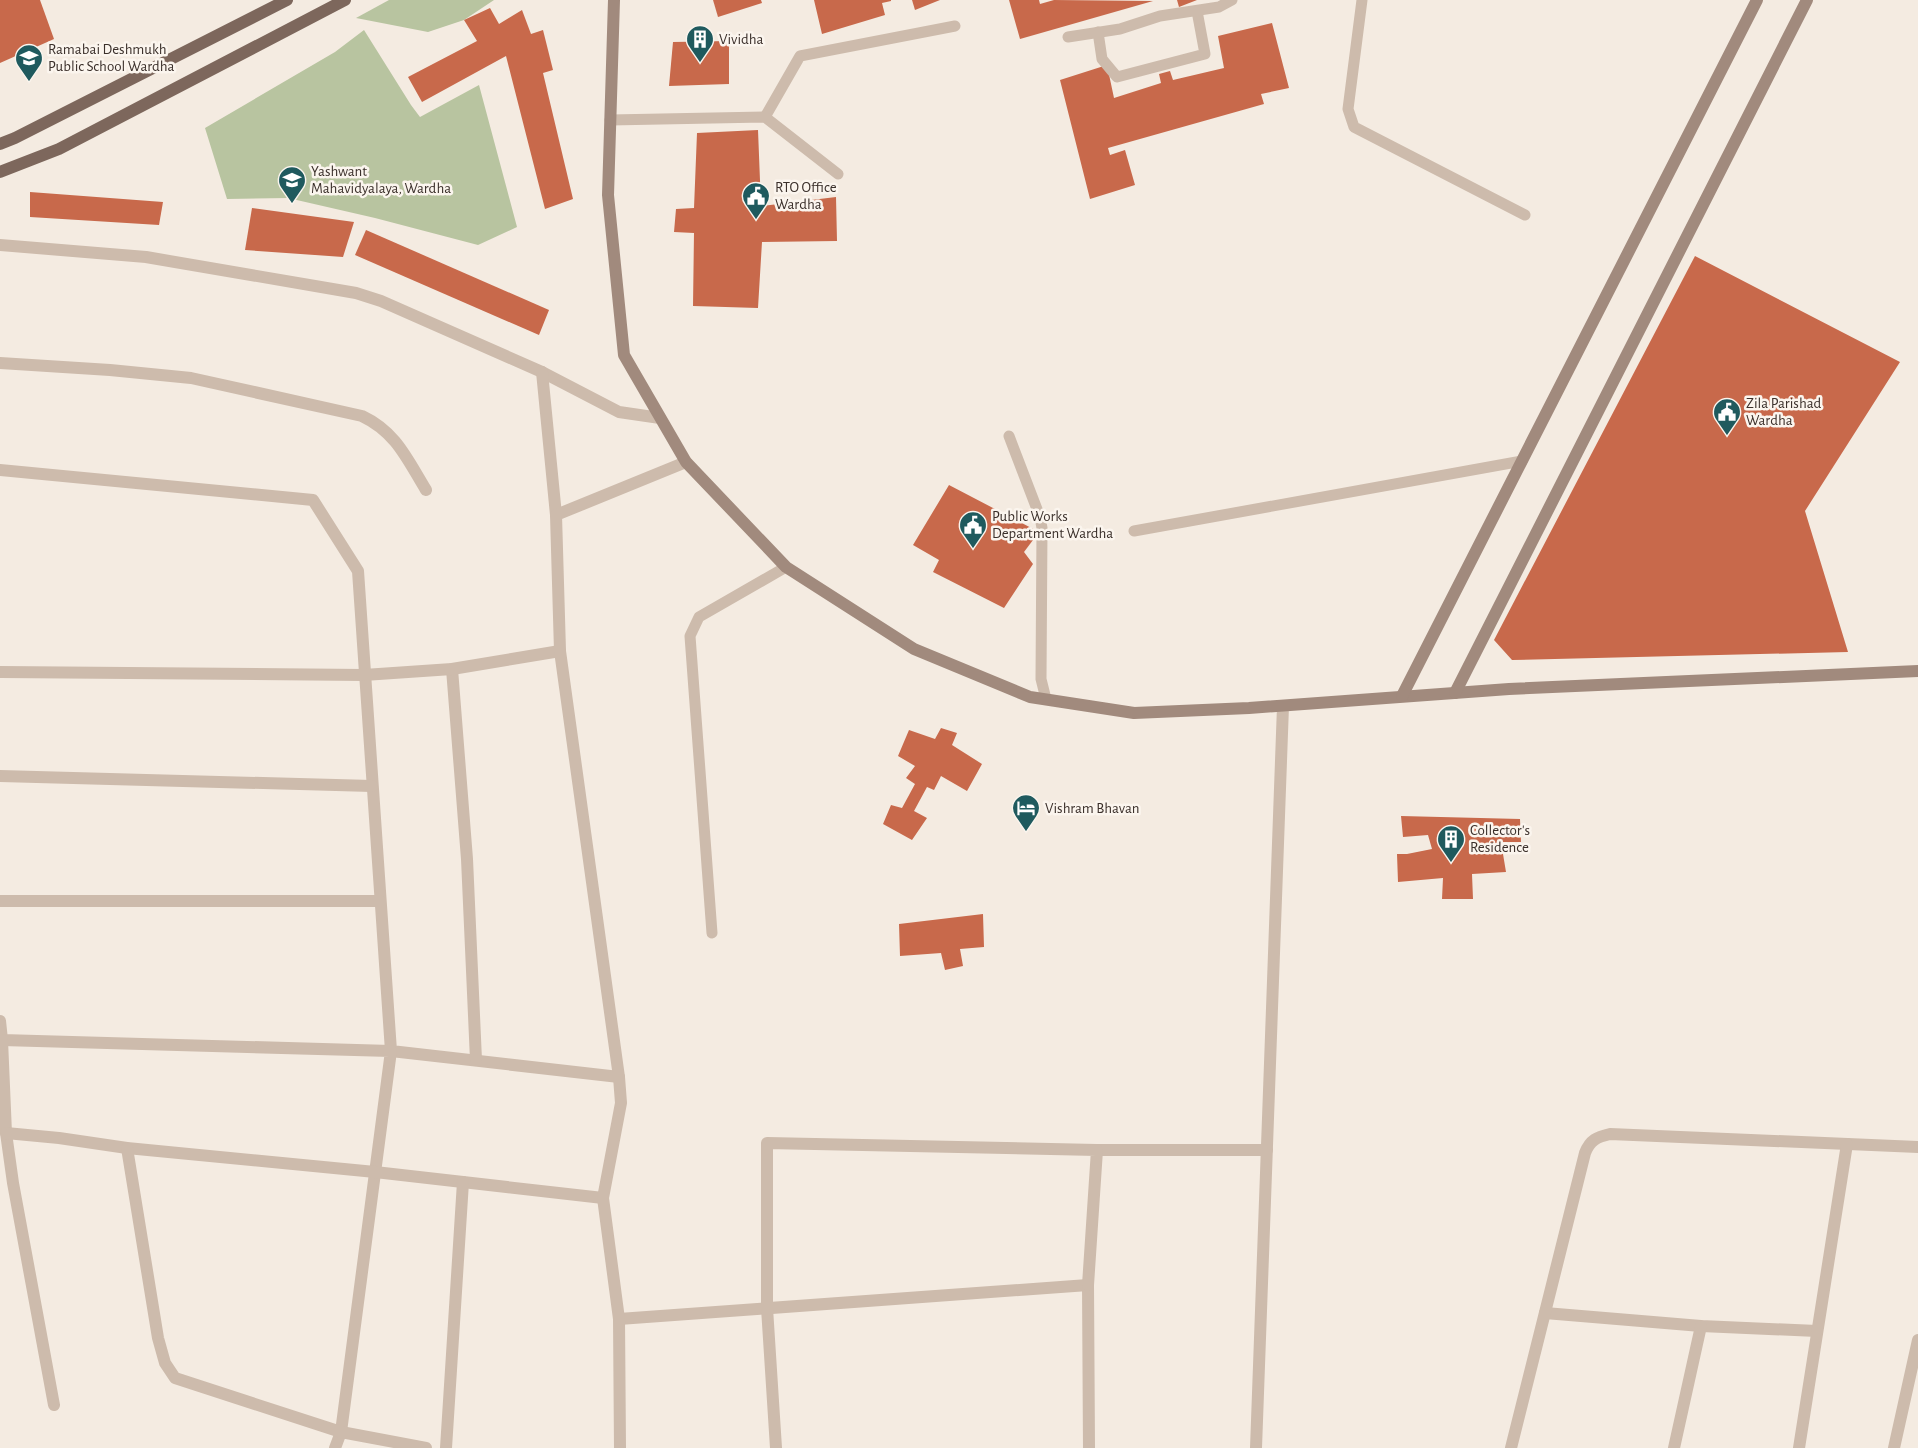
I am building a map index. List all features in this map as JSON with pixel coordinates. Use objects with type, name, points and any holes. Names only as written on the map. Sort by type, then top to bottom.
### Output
[{"type":"main road","points":[[0,144],[24,134],[287,0]]},
{"type":"main road","points":[[0,172],[60,149],[346,0]]},
{"type":"main road","points":[[614,0],[608,195],[624,355],[686,462],[786,567],[914,649],[1030,697],[1134,713],[1283,706],[1455,693],[1918,671]]},
{"type":"main road","points":[[1402,696],[1757,0]]},
{"type":"main road","points":[[1455,693],[1807,0]]},
{"type":"street","points":[[0,245],[146,257],[356,293],[380,301],[542,372],[619,412],[660,418]]},
{"type":"street","points":[[0,363],[110,370],[191,378],[362,416],[377,423],[394,438],[426,490]]},
{"type":"street","points":[[542,372],[556,515],[560,651],[621,1103],[603,1198],[619,1319],[620,1448]]},
{"type":"street","points":[[556,515],[686,462]]},
{"type":"street","points":[[0,470],[313,500],[358,571],[391,1050],[340,1432],[335,1448]]},
{"type":"street","points":[[0,672],[364,675],[452,669],[560,651]]},
{"type":"street","points":[[452,669],[467,859],[476,1060]]},
{"type":"street","points":[[1256,1448],[1283,706]]},
{"type":"street","points":[[0,776],[372,786]]},
{"type":"street","points":[[0,901],[380,901]]},
{"type":"street","points":[[0,1021],[6,1133],[13,1183],[54,1406]]},
{"type":"street","points":[[1,1040],[391,1050],[619,1077]]},
{"type":"street","points":[[6,1133],[59,1138],[127,1148],[375,1172],[603,1198]]},
{"type":"street","points":[[1511,1448],[1585,1153],[1589,1143],[1598,1136],[1610,1134],[1918,1147]]},
{"type":"street","points":[[776,1448],[768,1308],[767,1143],[1097,1150],[1267,1150]]},
{"type":"street","points":[[1799,1448],[1847,1144]]},
{"type":"street","points":[[127,1148],[158,1338],[165,1363],[175,1378],[340,1432],[426,1448]]},
{"type":"street","points":[[1089,1448],[1088,1286],[1097,1150]]},
{"type":"street","points":[[446,1448],[463,1182]]},
{"type":"street","points":[[619,1319],[1088,1286]]},
{"type":"street","points":[[1545,1313],[1701,1326],[1817,1331]]},
{"type":"street","points":[[1674,1448],[1701,1326]]},
{"type":"street","points":[[1894,1448],[1918,1340]]},
{"type":"lane","points":[[1068,37],[1120,29],[1160,16],[1219,8],[1232,0]]},
{"type":"lane","points":[[1362,0],[1348,109],[1348,114],[1354,127],[1525,215]]},
{"type":"lane","points":[[1098,32],[1102,59],[1117,76],[1205,54],[1197,11]]},
{"type":"lane","points":[[765,118],[800,56],[955,26]]},
{"type":"lane","points":[[610,120],[765,118],[838,174]]},
{"type":"lane","points":[[1009,436],[1040,517],[1042,528],[1041,679],[1046,699]]},
{"type":"lane","points":[[1134,531],[1522,461]]},
{"type":"lane","points":[[712,933],[690,636],[699,618],[786,567]]},
{"type":"green space","points":[[389,0],[494,0],[464,20],[428,32],[356,18]]},
{"type":"green space","points":[[364,30],[420,117],[479,85],[517,227],[478,245],[288,198],[227,199],[205,128],[335,52]]},
{"type":"building","points":[[0,0],[40,0],[54,39],[0,63]]},
{"type":"building","points":[[713,0],[761,0],[762,3],[718,17]]},
{"type":"building","points":[[814,0],[891,1],[882,3],[885,15],[822,34]]},
{"type":"building","points":[[912,0],[940,0],[915,10]]},
{"type":"building","points":[[1009,0],[1039,0],[1040,4],[1054,0],[1153,1],[1020,39]]},
{"type":"building","points":[[1177,0],[1197,0],[1179,7]]},
{"type":"building","points":[[490,8],[499,24],[522,10],[531,34],[543,30],[553,70],[543,73],[573,199],[545,209],[506,56],[422,102],[408,77],[477,41],[464,20]]},
{"type":"building","points":[[1272,23],[1289,88],[1261,94],[1264,104],[1108,148],[1110,155],[1125,150],[1135,185],[1090,199],[1060,80],[1107,65],[1114,98],[1161,83],[1159,74],[1170,71],[1173,80],[1224,68],[1218,36]]},
{"type":"building","name":"Vividha","points":[[729,41],[729,84],[669,86],[673,42]]},
{"type":"building","name":"RTO Office Wardha","points":[[758,130],[761,206],[836,197],[837,241],[762,242],[758,308],[693,306],[694,233],[674,232],[676,209],[694,208],[697,133]]},
{"type":"building","points":[[30,192],[163,202],[159,225],[30,217]]},
{"type":"building","points":[[252,208],[354,222],[343,257],[245,250]]},
{"type":"building","points":[[366,230],[549,310],[539,335],[355,255]]},
{"type":"building","name":"Zila Parishad Wardha","points":[[1695,256],[1900,362],[1805,511],[1848,652],[1512,660],[1494,640]]},
{"type":"building","name":"Public Works Department Wardha","points":[[949,485],[1039,532],[1024,552],[1033,564],[1004,608],[933,572],[939,560],[913,545]]},
{"type":"building","points":[[941,728],[957,733],[952,745],[982,764],[967,791],[941,776],[934,790],[927,787],[914,811],[927,818],[912,840],[883,824],[891,805],[902,808],[915,784],[906,778],[915,766],[898,756],[909,730],[935,739]]},
{"type":"building","name":"Collector's Residence","points":[[1401,816],[1520,819],[1521,842],[1501,842],[1506,872],[1472,874],[1473,899],[1442,899],[1443,878],[1398,882],[1397,854],[1432,849],[1428,835],[1403,837]]},
{"type":"building","points":[[983,914],[984,947],[960,949],[963,966],[945,970],[941,953],[900,956],[899,924]]},
{"type":"place","name":"Vividha","points":[[700,63]]},
{"type":"place","name":"Ramabai Deshmukh Public School Wardha","points":[[29,82]]},
{"type":"place","name":"Yashwant Mahavidyalaya, Wardha","points":[[292,204]]},
{"type":"place","name":"RTO Office Wardha","points":[[756,220]]},
{"type":"place","name":"Zila Parishad Wardha","points":[[1727,436]]},
{"type":"place","name":"Public Works Department Wardha","points":[[973,549]]},
{"type":"place","name":"Vishram Bhavan","points":[[1026,832]]},
{"type":"place","name":"Collector's Residence","points":[[1451,863]]}]
